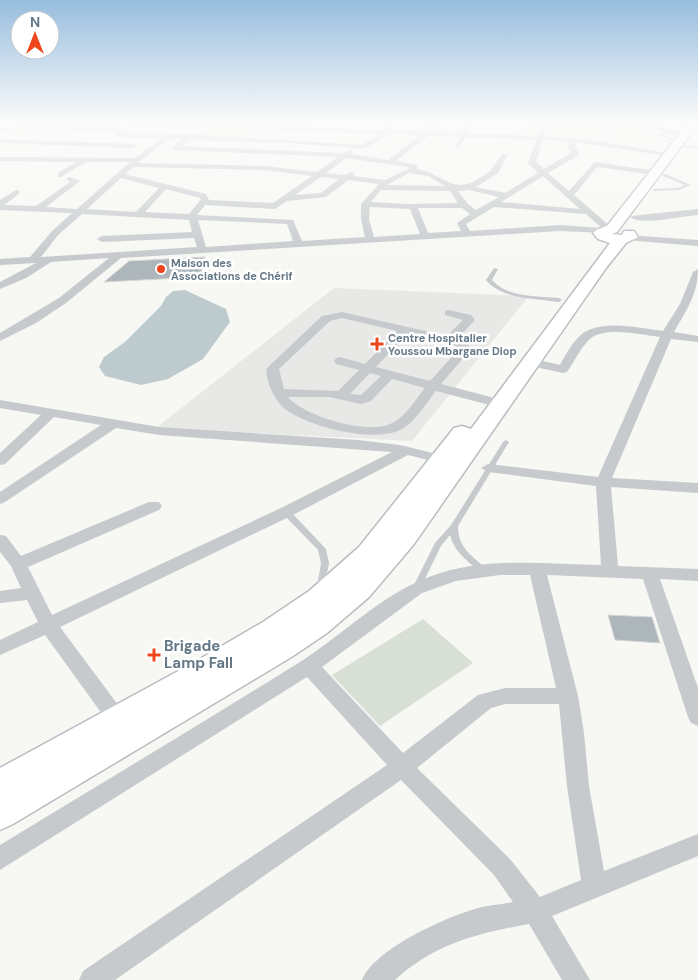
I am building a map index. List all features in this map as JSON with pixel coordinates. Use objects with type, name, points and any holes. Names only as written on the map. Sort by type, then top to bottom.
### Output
[{"type":"main road","points":[[0,812],[282,647],[328,616],[359,590],[405,538],[559,300],[654,190],[662,168]]},
{"type":"main road","points":[[0,787],[266,635],[319,599],[369,554],[440,460],[530,362],[600,266],[617,232],[663,168]]},
{"type":"street","points":[[38,209],[76,181],[65,177],[76,168]]},
{"type":"street","points":[[33,260],[55,233],[122,176],[129,168]]},
{"type":"street","points":[[299,168],[320,174],[382,184],[452,189],[469,188],[507,196]]},
{"type":"street","points":[[275,206],[282,199],[329,168]]},
{"type":"street","points":[[282,199],[322,195],[360,168]]},
{"type":"street","points":[[469,188],[495,171],[496,168]]},
{"type":"street","points":[[538,168],[588,212],[617,232]]},
{"type":"street","points":[[467,234],[461,223],[552,168]]},
{"type":"street","points":[[570,195],[592,168]]},
{"type":"street","points":[[619,168],[659,174]]},
{"type":"street","points":[[370,239],[364,225],[365,204],[369,194],[382,184],[414,170],[437,177],[452,189],[468,211],[477,214]]},
{"type":"street","points":[[122,176],[203,196],[205,199],[192,216],[196,235],[202,249]]},
{"type":"street","points":[[139,214],[165,186]]},
{"type":"street","points":[[0,205],[16,192]]},
{"type":"street","points":[[202,202],[275,206],[283,211],[283,220]]},
{"type":"street","points":[[365,204],[411,206],[462,205]]},
{"type":"street","points":[[494,204],[588,212]]},
{"type":"street","points":[[0,205],[79,212],[192,216],[250,233],[298,243],[560,228],[617,232],[698,242]]},
{"type":"street","points":[[411,206],[414,207],[425,236]]},
{"type":"street","points":[[617,232],[646,218],[698,212]]},
{"type":"street","points":[[0,262],[202,249],[283,220],[290,222],[298,243]]},
{"type":"street","points":[[102,239],[196,235]]},
{"type":"street","points":[[0,338],[57,304],[94,278],[119,254]]},
{"type":"street","points":[[0,286],[22,276],[50,258]]},
{"type":"street","points":[[610,571],[603,482],[666,336],[692,304],[698,274]]},
{"type":"street","points":[[449,313],[467,317],[469,320],[450,340]]},
{"type":"street","points":[[342,315],[404,330],[450,340],[464,346],[465,349],[399,425],[387,430],[336,426],[301,413],[289,405],[280,393],[273,377],[273,368],[326,318],[342,315]]},
{"type":"street","points":[[342,395],[404,330]]},
{"type":"street","points":[[530,362],[563,369],[576,348],[588,335],[594,332],[626,330],[698,339]]},
{"type":"street","points":[[340,361],[493,402]]},
{"type":"street","points":[[280,393],[319,392],[361,400],[366,398],[390,374]]},
{"type":"street","points":[[0,404],[115,422],[159,431],[324,442],[406,450],[440,460]]},
{"type":"street","points":[[0,461],[52,412]]},
{"type":"street","points":[[0,499],[115,422]]},
{"type":"street","points":[[0,648],[286,512],[406,450]]},
{"type":"street","points":[[488,468],[603,482],[698,488]]},
{"type":"street","points":[[18,564],[154,506]]},
{"type":"street","points":[[0,540],[18,564],[48,625],[117,719]]},
{"type":"street","points":[[537,569],[568,696],[574,733],[578,786],[594,885]]},
{"type":"street","points":[[0,858],[309,666],[416,589],[444,578],[484,571],[537,569],[698,575]]},
{"type":"street","points":[[649,572],[698,717]]},
{"type":"street","points":[[0,597],[32,593]]},
{"type":"street","points":[[309,666],[402,767],[502,867],[535,910],[577,980]]},
{"type":"street","points":[[92,980],[402,767],[485,701],[505,696],[568,696]]},
{"type":"street","points":[[375,980],[404,954],[442,935],[481,920],[535,910],[698,845]]},
{"type":"lane","points":[[654,190],[679,189],[689,185],[659,174]]},
{"type":"lane","points":[[496,269],[489,280],[492,286],[516,294],[559,300]]},
{"type":"lane","points":[[416,589],[438,545],[454,526],[488,468],[506,442]]},
{"type":"lane","points":[[286,512],[322,549],[325,563],[319,599]]},
{"type":"lane","points":[[454,526],[453,534],[459,548],[484,571]]},
{"type":"shaded area","name":"Centre Hospitalier Youssou Mbargane Diop","points":[[334,288],[529,296],[412,441],[156,428]]},
{"type":"shaded area","points":[[185,290],[226,309],[230,322],[203,359],[168,379],[141,385],[105,376],[99,367],[104,357],[125,342],[161,306],[166,297],[173,291]]},
{"type":"shaded area","points":[[423,619],[473,663],[380,726],[332,675]]},
{"type":"building","name":"Maison des Associations de Chérif","points":[[205,257],[200,277],[104,282],[129,261]]},
{"type":"building","points":[[608,615],[652,617],[660,643],[615,640]]},
{"type":"place","name":"Maison des Associations de Chérif","points":[[161,269]]},
{"type":"place","name":"Centre Hospitalier Youssou Mbargane Diop","points":[[377,344]]},
{"type":"place","name":"Brigade Lamp Fall","points":[[154,655]]}]
